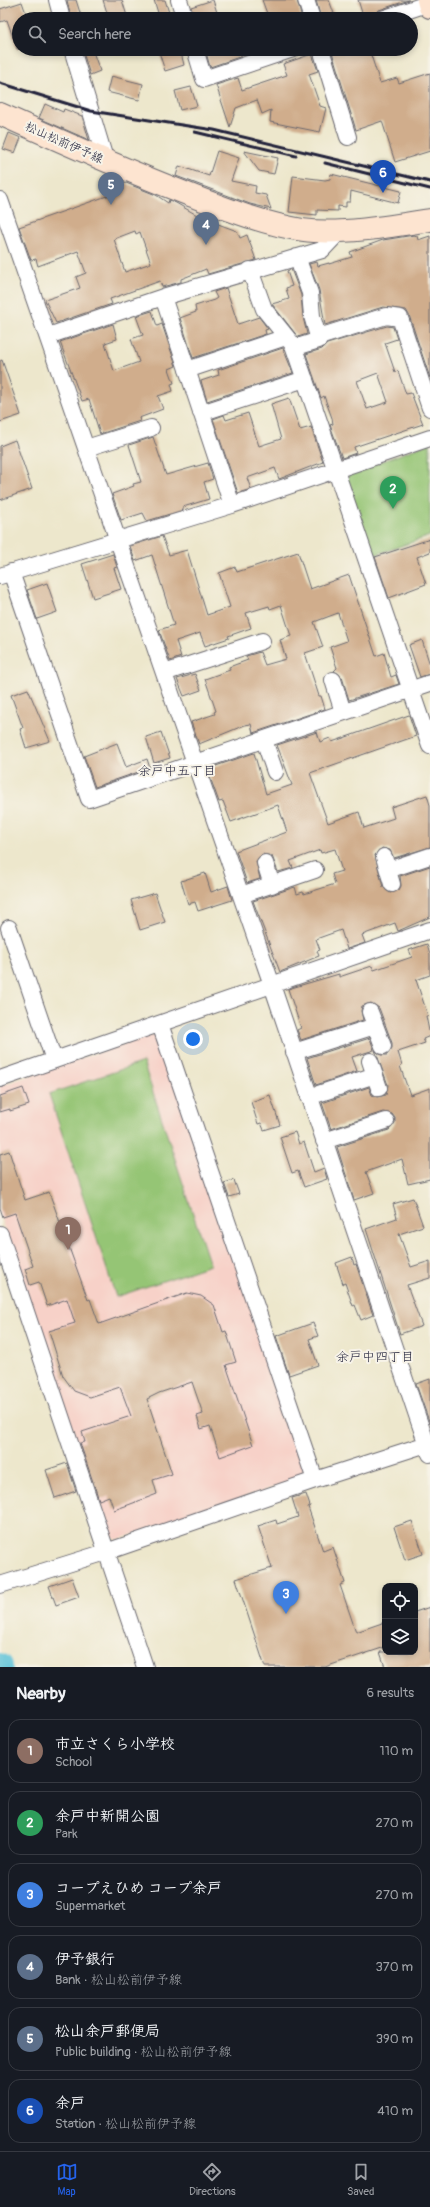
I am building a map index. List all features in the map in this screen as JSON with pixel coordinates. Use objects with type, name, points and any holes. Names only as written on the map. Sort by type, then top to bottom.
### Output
[{"type":"main road","name":"松山松前伊予線","points":[[0,114],[106,162],[240,214],[304,230],[340,231],[430,220]]},
{"type":"street","points":[[56,0],[60,12]]},
{"type":"street","points":[[179,0],[183,12]]},
{"type":"street","points":[[306,0],[310,12]]},
{"type":"street","points":[[403,12],[429,3]]},
{"type":"street","points":[[74,56],[106,162]]},
{"type":"street","points":[[196,56],[204,79],[272,56]]},
{"type":"street","points":[[323,56],[348,137]]},
{"type":"street","points":[[0,200],[272,985],[429,1447],[315,1480],[106,1552],[0,1585]]},
{"type":"street","points":[[48,336],[163,297],[297,256],[322,250],[340,231]]},
{"type":"street","points":[[297,256],[310,293],[312,316],[319,337]]},
{"type":"street","points":[[250,270],[264,309],[290,343],[305,379],[429,740]]},
{"type":"street","points":[[163,297],[232,505]]},
{"type":"street","points":[[187,370],[290,343],[319,340],[319,337],[386,316],[400,318],[430,408]]},
{"type":"street","points":[[201,413],[305,379]]},
{"type":"street","points":[[86,448],[150,428]]},
{"type":"street","points":[[430,438],[232,505],[6,574],[89,799],[430,683]]},
{"type":"street","points":[[164,673],[262,641]]},
{"type":"street","points":[[333,680],[343,712]]},
{"type":"street","points":[[264,740],[275,772]]},
{"type":"street","points":[[388,870],[430,856]]},
{"type":"street","points":[[265,863],[272,885]]},
{"type":"street","points":[[241,895],[315,870]]},
{"type":"street","points":[[9,928],[54,1060]]},
{"type":"street","points":[[0,1079],[430,930]]},
{"type":"street","points":[[294,1052],[373,1019],[383,1046]]},
{"type":"street","points":[[160,1024],[315,1480]]},
{"type":"street","points":[[309,1096],[374,1075]]},
{"type":"street","points":[[324,1141],[385,1119]]},
{"type":"street","points":[[0,1234],[145,1667]]},
{"type":"shaded area","points":[[160,1035],[310,1475],[116,1540],[108,1533],[0,1216],[0,1086],[146,1036]]},
{"type":"green space","points":[[430,443],[430,536],[372,556],[347,482],[348,474]]},
{"type":"green space","points":[[143,1062],[210,1265],[116,1297],[49,1094]]},
{"type":"building","points":[[67,0],[76,0],[80,12],[70,12]]},
{"type":"building","points":[[103,0],[122,0],[126,12],[107,12]]},
{"type":"building","points":[[154,0],[165,0],[169,12],[158,12]]},
{"type":"building","points":[[213,0],[217,12],[192,12],[191,7]]},
{"type":"building","points":[[262,0],[297,0],[300,12],[266,12]]},
{"type":"building","points":[[316,0],[329,0],[333,12],[319,12]]},
{"type":"building","points":[[358,0],[409,0],[377,12],[362,12]]},
{"type":"building","points":[[22,2],[26,12],[12,12],[12,34],[7,20],[0,22],[0,9]]},
{"type":"building","points":[[84,56],[95,56],[100,71],[90,75]]},
{"type":"building","points":[[160,56],[182,56],[184,65],[165,71]]},
{"type":"building","points":[[207,56],[242,56],[210,67]]},
{"type":"building","points":[[306,56],[313,56],[318,71],[309,74],[320,106],[326,108],[320,132],[270,122],[271,110],[262,114],[257,100],[236,108],[230,127],[216,85],[238,78],[242,90],[287,75],[283,64]]},
{"type":"building","points":[[333,56],[371,56],[380,83],[397,78],[399,83],[430,73],[430,151],[395,162],[382,121],[356,130]]},
{"type":"building","points":[[111,76],[143,84],[139,100],[107,92]]},
{"type":"building","points":[[191,87],[197,106],[180,110],[175,91]]},
{"type":"building","points":[[45,104],[63,112],[64,109],[82,116],[89,140],[39,118]]},
{"type":"building","points":[[9,133],[21,138],[15,153],[3,149]]},
{"type":"building","points":[[217,151],[239,158],[231,181],[256,186],[255,193],[266,195],[271,209],[250,204],[176,176],[179,166],[209,176]]},
{"type":"building","points":[[244,151],[278,158],[274,174],[259,171]]},
{"type":"building","points":[[331,174],[401,191],[398,203],[351,191],[350,202],[346,202],[346,207],[338,206],[338,211],[317,210],[317,215],[289,212],[293,176],[325,180],[330,179]]},
{"type":"building","points":[[126,183],[156,195],[168,203],[169,200],[176,203],[202,218],[237,231],[240,238],[247,235],[256,260],[208,274],[206,269],[181,279],[181,282],[162,287],[160,281],[110,299],[112,304],[56,323],[45,300],[80,288],[76,277],[86,273],[78,251],[38,266],[36,259],[31,260],[19,227],[124,190],[122,185]],"holes":[[[135,231],[136,234],[140,232],[151,263],[125,272],[114,239]]]},
{"type":"building","points":[[414,235],[417,236],[418,240],[430,236],[430,378],[406,310],[383,307],[325,325],[319,290],[309,264],[317,262],[318,266],[329,264],[352,257],[350,252],[383,240]]},
{"type":"building","points":[[291,269],[301,295],[303,317],[307,334],[298,337],[272,304],[289,299],[286,288],[292,286],[287,271]]},
{"type":"building","points":[[226,288],[238,324],[259,317],[268,329],[265,330],[266,334],[193,358],[180,318],[196,312],[195,306],[214,300],[217,298],[214,292]]},
{"type":"building","points":[[152,311],[157,326],[162,324],[176,366],[169,369],[174,383],[171,384],[173,391],[158,396],[163,409],[139,418],[140,421],[100,434],[89,399],[82,401],[60,342],[113,324],[117,339],[105,343],[114,371],[139,362],[131,339],[143,335],[136,316]]},
{"type":"building","points":[[387,326],[393,327],[397,339],[385,343],[395,372],[398,371],[406,394],[411,393],[423,424],[354,447],[356,453],[342,458],[330,425],[333,424],[332,418],[324,396],[321,398],[306,354],[322,349],[327,344]],"holes":[[[378,373],[388,402],[367,409],[357,381]]]},
{"type":"building","points":[[283,348],[293,373],[207,401],[201,381],[219,375],[218,370]]},
{"type":"building","points":[[2,360],[21,415],[0,422],[0,361]]},
{"type":"building","points":[[289,398],[300,430],[311,427],[323,462],[279,479],[275,468],[247,478],[251,489],[238,493],[213,419],[224,415],[226,420],[248,413],[259,446],[281,439],[271,404]]},
{"type":"building","points":[[153,437],[166,475],[208,463],[213,479],[204,482],[209,499],[183,507],[183,510],[147,521],[143,513],[121,520],[112,494],[134,486],[133,484],[141,482],[129,445]]},
{"type":"building","points":[[15,440],[32,489],[0,500],[0,446]]},
{"type":"building","points":[[162,536],[169,555],[187,550],[207,615],[230,607],[219,573],[235,567],[237,572],[298,552],[310,589],[349,575],[376,656],[384,653],[391,677],[396,675],[399,684],[349,700],[342,677],[334,671],[337,668],[330,647],[347,641],[338,613],[314,622],[323,647],[305,653],[319,696],[321,696],[325,709],[253,733],[251,724],[245,725],[199,744],[191,722],[215,714],[214,712],[216,711],[205,679],[230,670],[229,667],[248,660],[246,656],[260,652],[265,665],[286,659],[280,640],[291,636],[281,605],[270,609],[269,606],[246,613],[251,628],[228,636],[229,638],[205,646],[200,633],[176,641],[181,657],[170,661],[159,630],[174,625],[152,555],[135,561],[130,546]]},
{"type":"building","points":[[430,539],[430,552],[417,557],[426,584],[389,598],[375,557]]},
{"type":"building","points":[[113,554],[117,567],[114,568],[121,589],[93,598],[82,564]]},
{"type":"building","points":[[47,583],[57,612],[37,619],[27,590]]},
{"type":"building","points":[[422,640],[430,665],[430,674],[420,677],[409,645]]},
{"type":"building","points":[[195,674],[201,690],[184,696],[177,679]]},
{"type":"building","points":[[28,689],[50,741],[26,748],[20,729],[23,728],[11,695]]},
{"type":"building","points":[[409,715],[416,736],[310,773],[328,823],[359,812],[364,828],[394,818],[391,807],[427,795],[430,805],[430,847],[394,858],[390,850],[382,848],[375,855],[383,887],[390,893],[399,890],[401,886],[400,876],[430,866],[430,917],[398,931],[395,923],[362,935],[365,943],[347,949],[341,930],[316,939],[320,950],[317,951],[319,956],[280,972],[253,901],[295,887],[297,894],[303,892],[304,894],[335,884],[332,874],[342,871],[335,849],[321,853],[320,850],[290,861],[293,868],[278,872],[272,856],[262,854],[256,861],[260,879],[247,883],[236,851],[287,832],[278,805],[231,822],[223,801],[219,802],[207,769],[254,753],[266,794],[292,785],[277,745],[317,732],[320,742],[330,738],[332,742]]},
{"type":"building","points":[[161,732],[170,758],[154,763],[146,737]]},
{"type":"building","points":[[117,743],[126,767],[147,759],[150,768],[95,787],[84,756]]},
{"type":"building","points":[[205,873],[211,892],[228,886],[232,900],[198,911],[195,902],[188,904],[181,881]]},
{"type":"building","points":[[155,893],[165,922],[140,930],[131,900]]},
{"type":"building","points":[[427,944],[430,954],[430,975],[416,980],[428,1016],[426,1016],[430,1036],[423,1039],[425,1043],[398,1052],[402,1065],[400,1066],[410,1095],[430,1088],[430,1179],[408,1184],[402,1159],[366,1172],[374,1193],[354,1200],[337,1147],[389,1130],[395,1123],[395,1118],[392,1114],[383,1112],[331,1129],[322,1103],[369,1087],[372,1095],[377,1097],[386,1095],[388,1085],[375,1050],[381,1055],[387,1055],[392,1048],[392,1043],[379,1008],[371,1003],[362,1006],[361,1011],[363,1020],[301,1040],[297,1030],[301,1028],[288,989],[339,974],[339,977],[372,966],[374,970],[412,957],[409,950]]},
{"type":"building","points":[[370,1038],[374,1050],[352,1057],[357,1071],[316,1085],[307,1058]]},
{"type":"building","points":[[23,1088],[29,1105],[10,1111],[10,1109],[0,1112],[0,1096]]},
{"type":"building","points":[[270,1095],[280,1125],[264,1130],[261,1123],[258,1124],[251,1102]]},
{"type":"building","points":[[295,1132],[299,1144],[304,1142],[314,1172],[324,1168],[327,1179],[304,1187],[298,1171],[292,1173],[280,1137]]},
{"type":"building","points":[[9,1151],[25,1200],[49,1192],[88,1300],[90,1299],[99,1324],[187,1293],[201,1296],[214,1305],[223,1332],[226,1331],[236,1362],[226,1365],[253,1445],[220,1457],[210,1426],[201,1429],[197,1416],[203,1414],[192,1382],[159,1393],[147,1399],[172,1474],[153,1480],[157,1494],[114,1510],[109,1496],[99,1500],[80,1443],[85,1442],[82,1432],[131,1416],[120,1387],[90,1397],[74,1391],[63,1376],[49,1331],[75,1323],[67,1299],[47,1306],[39,1282],[30,1285],[25,1269],[33,1266],[15,1213],[3,1217],[0,1208],[0,1154]]},
{"type":"building","points":[[234,1180],[239,1194],[229,1197],[224,1183]]},
{"type":"building","points":[[413,1198],[423,1226],[399,1234],[411,1267],[430,1261],[430,1278],[407,1285],[422,1326],[400,1334],[366,1229],[397,1218],[393,1204]]},
{"type":"building","points":[[352,1257],[354,1265],[356,1264],[373,1315],[361,1320],[355,1305],[353,1306],[345,1283],[343,1284],[336,1263]]},
{"type":"building","points":[[313,1323],[318,1336],[309,1339],[318,1365],[289,1375],[276,1336]]},
{"type":"building","points":[[430,1379],[430,1424],[416,1384]]},
{"type":"building","points":[[67,1463],[76,1491],[55,1498],[46,1470]]},
{"type":"building","points":[[306,1494],[310,1506],[308,1507],[323,1551],[333,1547],[345,1583],[340,1585],[356,1632],[382,1623],[382,1648],[325,1667],[265,1667],[236,1579],[272,1568],[258,1526],[276,1520],[277,1524],[298,1517],[292,1498]]},
{"type":"building","points":[[412,1521],[423,1554],[405,1560],[394,1527]]},
{"type":"building","points":[[72,1578],[79,1597],[56,1605],[49,1586]]},
{"type":"building","points":[[430,1607],[430,1667],[385,1667],[380,1652],[382,1652],[382,1655],[418,1655],[418,1611]]},
{"type":"railway","points":[[0,83],[91,111],[214,130],[430,182]]},
{"type":"railway","points":[[195,132],[296,156]]},
{"type":"railway","points":[[325,163],[430,189]]},
{"type":"place","name":"余戸","points":[[383,193]]},
{"type":"place","name":"松山余戸郵便局","points":[[111,205]]},
{"type":"place","name":"伊予銀行","points":[[206,245]]},
{"type":"place","name":"余戸中新開公園","points":[[393,509]]},
{"type":"place","name":"市立さくら小学校","points":[[68,1250]]},
{"type":"place","name":"コープえひめ コープ余戸","points":[[286,1614]]},
{"type":"district","name":"余戸中五丁目","points":[[177,771]]},
{"type":"district","name":"余戸中四丁目","points":[[375,1357]]}]
